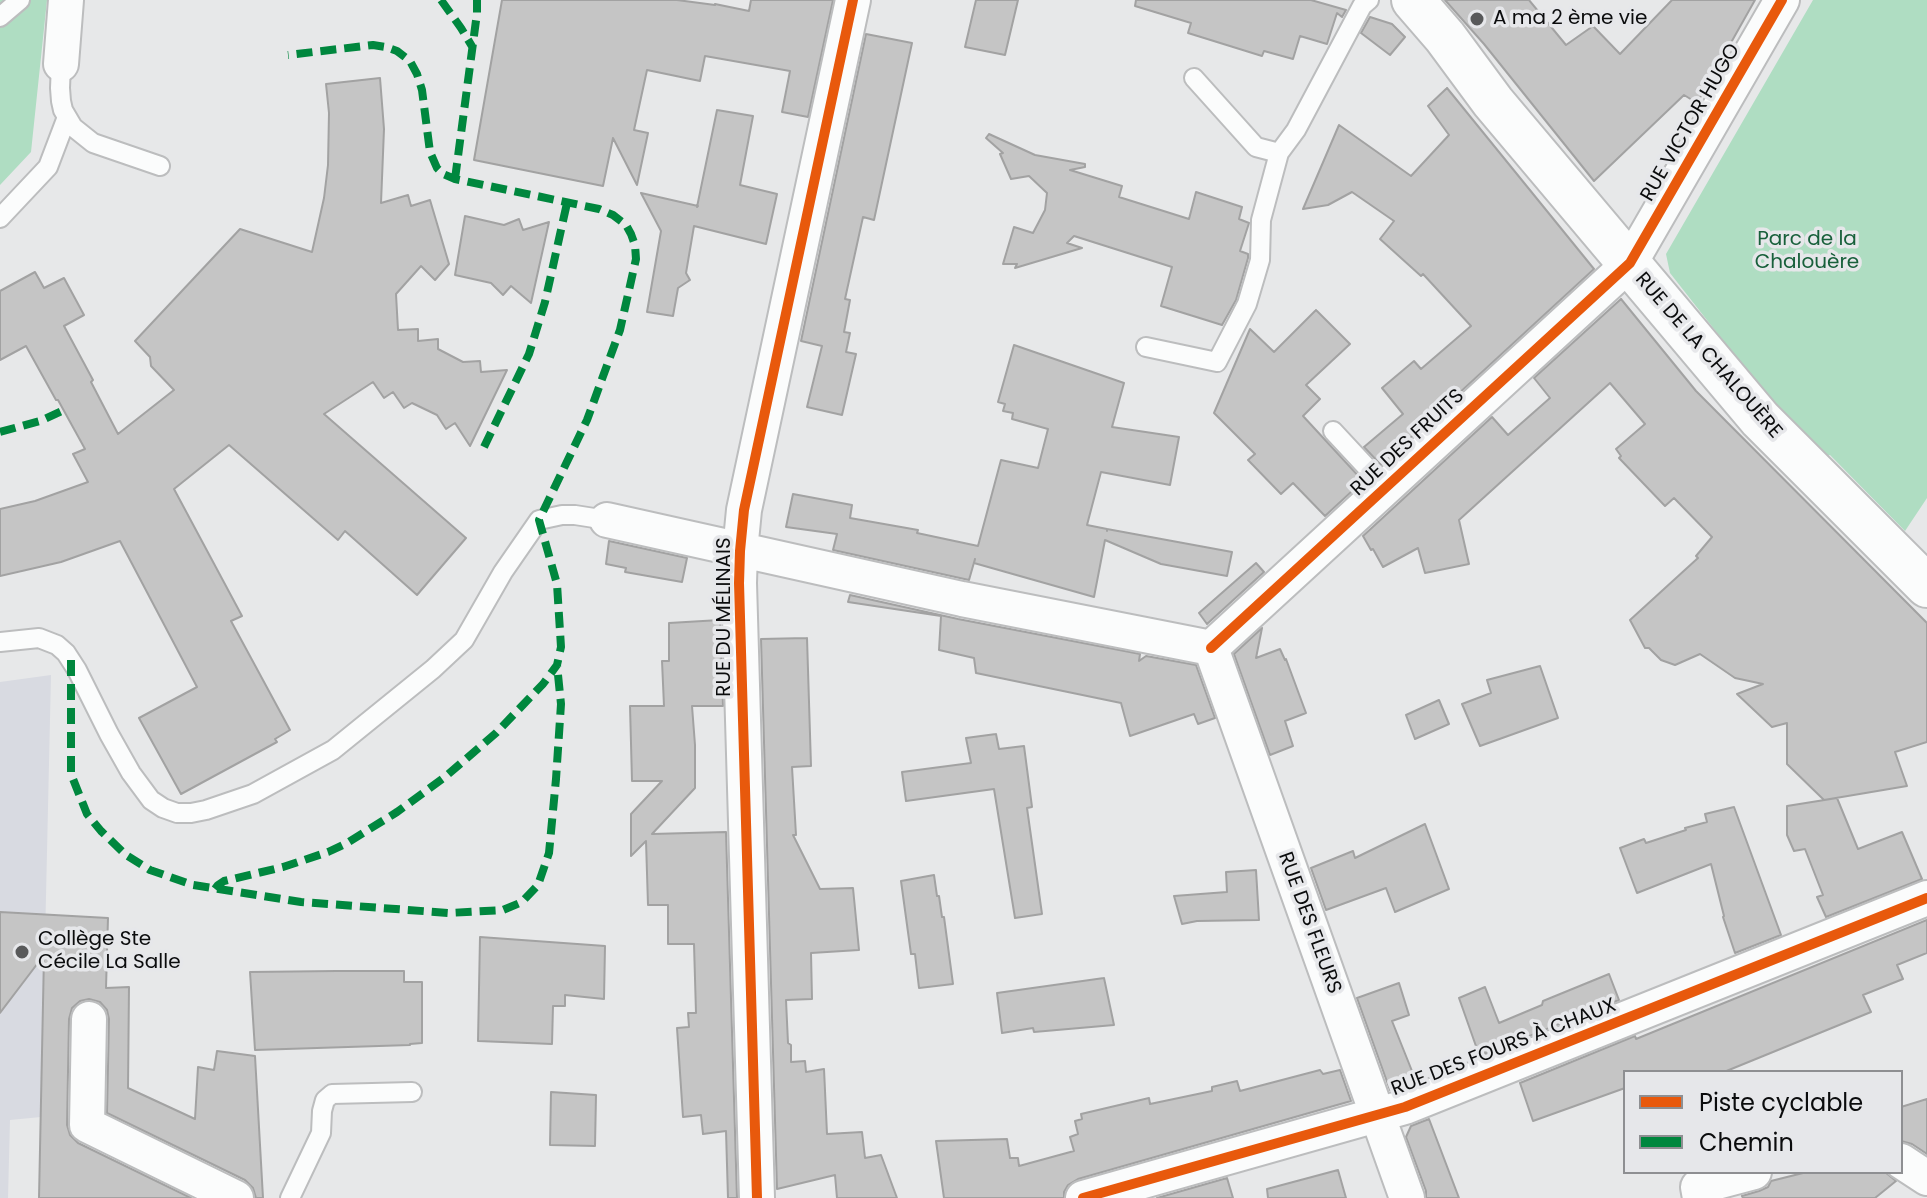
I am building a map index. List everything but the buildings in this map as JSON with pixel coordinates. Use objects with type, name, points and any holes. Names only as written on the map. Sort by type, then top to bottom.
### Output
[{"type":"street","points":[[61,64],[66,0]]},
{"type":"street","name":"RUE DU MÉLINAIS","points":[[757,1198],[740,551],[744,510],[853,0]]},
{"type":"street","name":"RUE DE LA CHALOUÈRE","points":[[1413,0],[1493,102],[1760,419],[1927,586]]},
{"type":"street","name":"RUE VICTOR HUGO","points":[[1630,263],[1782,0]]},
{"type":"street","name":"RUE DES FRUITS","points":[[1211,648],[1630,263]]},
{"type":"street","points":[[607,520],[962,599],[1211,648]]},
{"type":"street","name":"RUE DES FLEURS","points":[[1211,648],[1407,1198]]},
{"type":"street","name":"RUE DES FOURS À CHAUX","points":[[1083,1198],[1405,1107],[1927,898]]},
{"type":"street","points":[[89,1019],[87,1125],[236,1198]]},
{"type":"street","points":[[1903,1162],[1927,1178]]},
{"type":"street","points":[[1699,1192],[1748,1174]]},
{"type":"lane","points":[[0,17],[20,0]]},
{"type":"lane","points":[[1146,347],[1217,362],[1247,304],[1260,260],[1261,220],[1279,153],[1296,130],[1362,6],[1369,0]]},
{"type":"lane","points":[[61,64],[63,110],[73,127],[93,143],[160,166]]},
{"type":"lane","points":[[1194,78],[1256,147],[1279,153]]},
{"type":"lane","points":[[0,218],[48,167],[67,117]]},
{"type":"lane","points":[[1333,431],[1386,488]]},
{"type":"lane","points":[[0,642],[39,638],[57,645],[77,670],[116,747],[151,800],[177,813],[206,810],[253,794],[333,750],[433,669],[464,640],[503,572],[539,520],[575,515],[607,520]]},
{"type":"lane","points":[[290,1198],[321,1133],[325,1100],[332,1094],[412,1092]]},
{"type":"shaded area","name":"Collège Ste Cécile La Salle","points":[[51,675],[41,1117],[10,1120],[8,1198],[0,1198],[0,682]]},
{"type":"green space","points":[[0,0],[47,0],[31,152],[0,185]]},
{"type":"green space","name":"Parc de la Chalouère","points":[[1813,0],[1927,0],[1927,498],[1905,531],[1830,455],[1827,456],[1816,444],[1810,447],[1799,428],[1761,389],[1670,273],[1666,254]]},
{"type":"marked path","points":[[441,0],[473,48]]},
{"type":"marked path","points":[[455,179],[477,0]]},
{"type":"marked path","points":[[215,889],[224,881],[328,852],[397,812],[445,777],[496,733],[557,665],[561,647],[557,584],[539,520],[587,420],[620,330],[636,259],[631,234],[626,225],[613,215],[599,209],[443,174],[430,152],[417,74],[410,61],[397,51],[373,45],[288,55]]},
{"type":"marked path","points":[[484,447],[529,354],[545,302],[567,203]]},
{"type":"marked path","points":[[0,432],[40,421],[64,410]]},
{"type":"marked path","points":[[71,660],[71,774],[87,814],[126,855],[150,870],[193,885],[301,902],[449,913],[503,910],[522,902],[538,885],[549,853],[556,779],[561,704],[557,665]]},
{"type":"cycle path","points":[[757,1198],[740,551],[744,510],[853,0]]},
{"type":"cycle path","points":[[1211,648],[1630,263],[1782,0]]},
{"type":"cycle path","points":[[1083,1198],[1405,1107],[1927,898]]},
{"type":"place","name":"A ma 2 ème vie","points":[[1477,19]]},
{"type":"place","name":"Collège Ste Cécile La Salle","points":[[22,952]]}]
